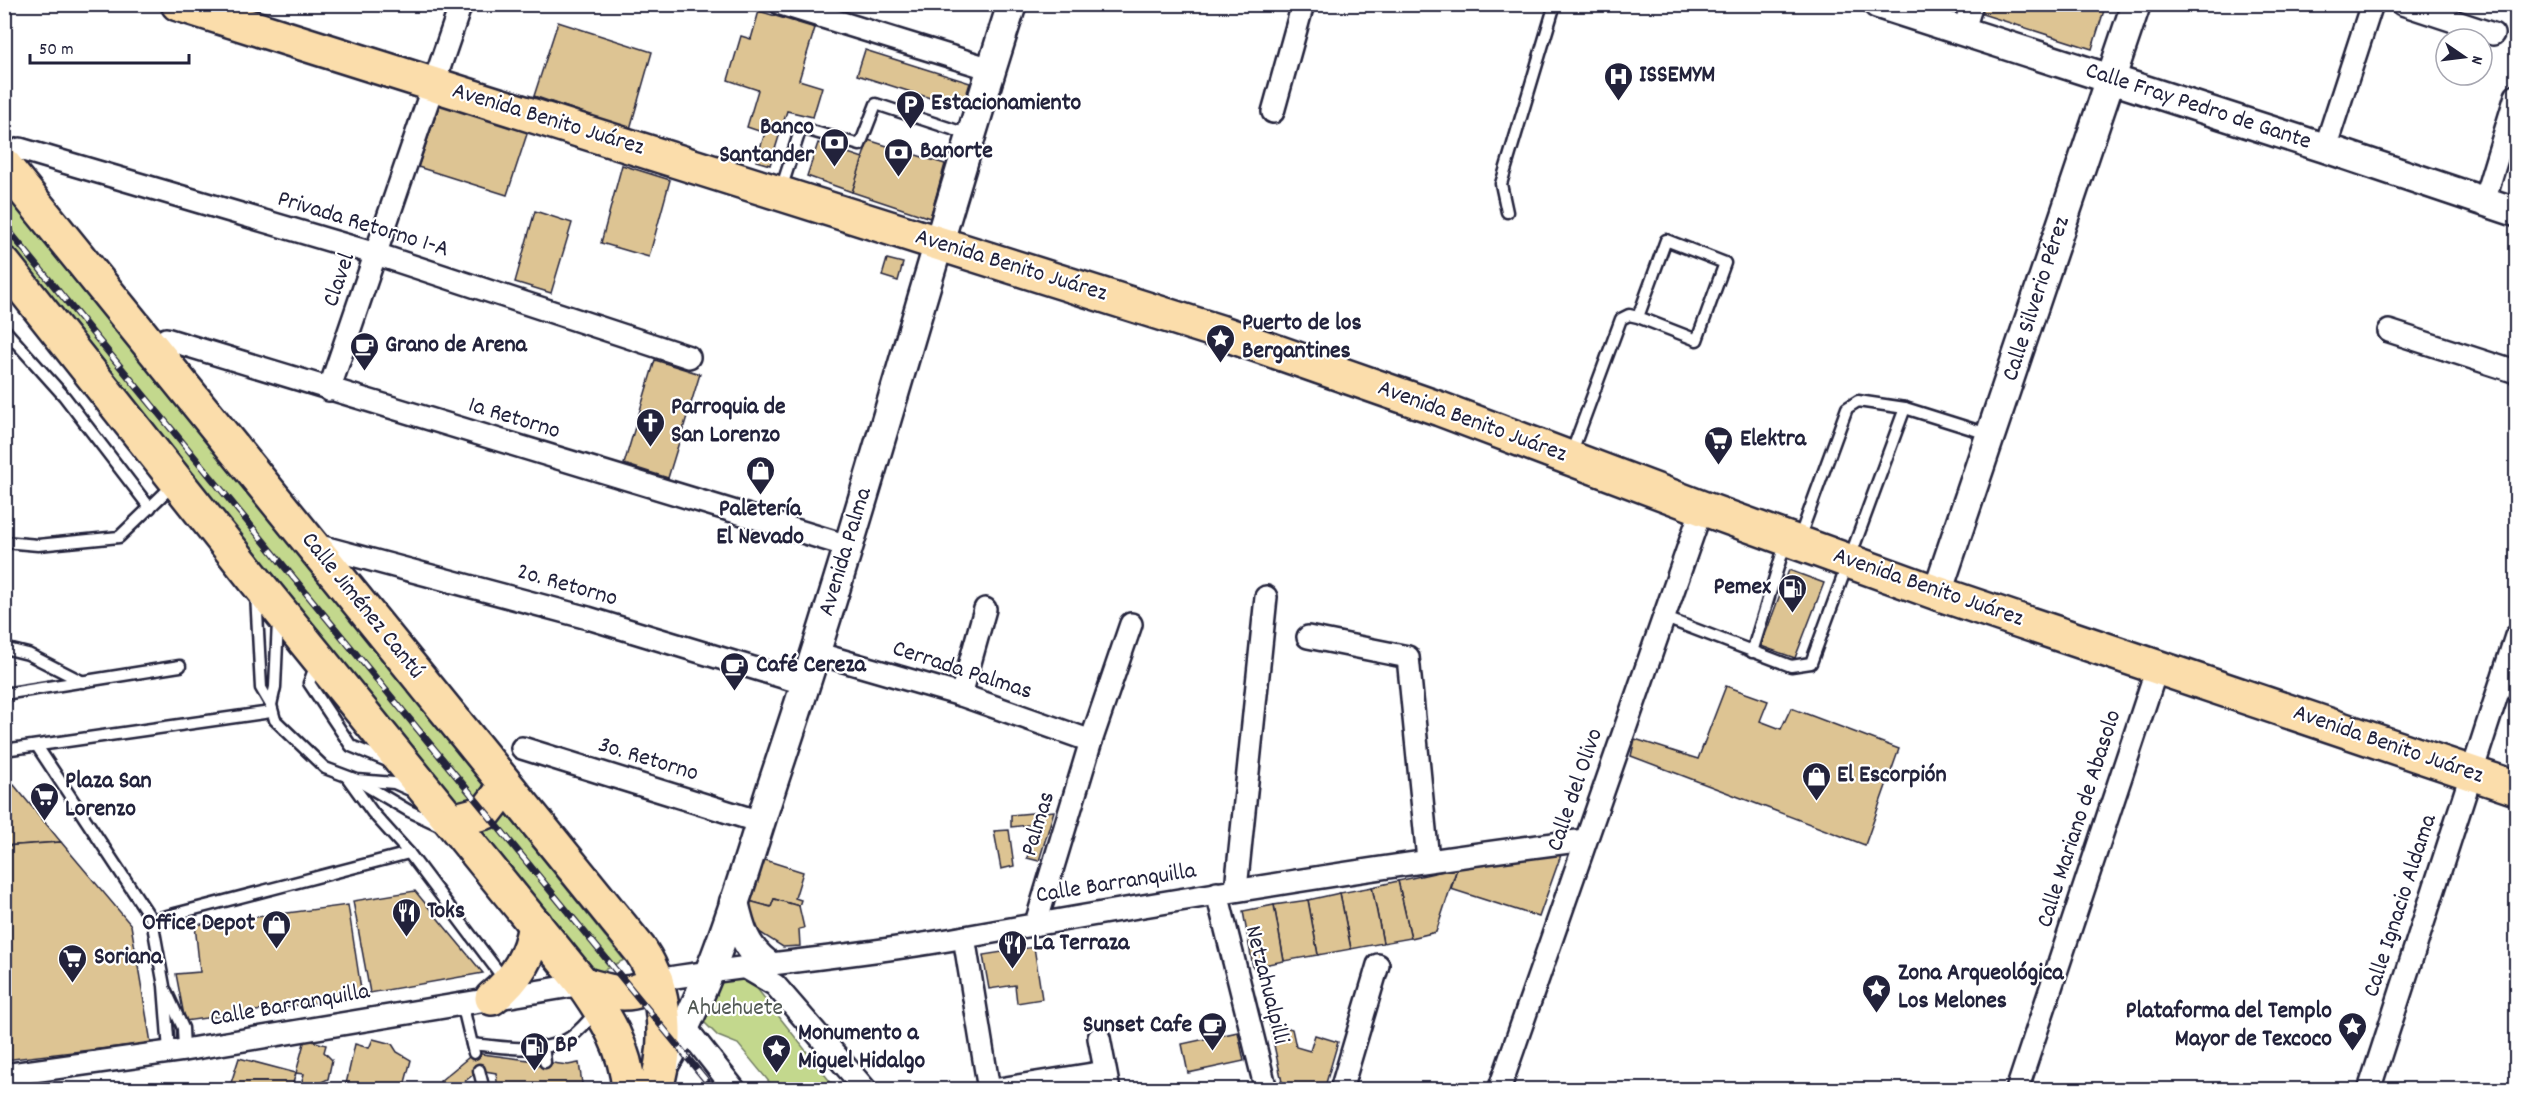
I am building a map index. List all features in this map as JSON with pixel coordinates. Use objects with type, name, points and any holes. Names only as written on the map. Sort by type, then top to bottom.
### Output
[{"type":"main road","name":"Avenida Benito Juárez","points":[[178,4],[1220,332],[1440,409],[1702,508],[1937,593],[2517,788]]},
{"type":"main road","name":"Avenida Palma","points":[[658,1080],[686,1028],[710,973],[806,684],[1012,4]]},
{"type":"main road","name":"Calle Fray Pedro de Gante","points":[[1878,4],[2517,212]]},
{"type":"main road","name":"Calle Silverio Pérez","points":[[1937,593],[1992,436],[2136,4]]},
{"type":"main road","name":"Calle Jiménez Cantú","points":[[12,157],[312,544],[650,965],[656,981],[664,1029],[658,1080]]},
{"type":"main road","points":[[4,264],[178,480],[278,609],[592,996],[620,1047],[629,1089]]},
{"type":"main road","points":[[450,819],[486,812],[506,786]]},
{"type":"main road","points":[[734,902],[746,943],[754,955],[769,965]]},
{"type":"main road","points":[[487,995],[528,954],[535,924]]},
{"type":"main road","points":[[592,996],[642,991],[656,981]]},
{"type":"street","name":"Clavel","points":[[329,390],[461,4]]},
{"type":"street","points":[[781,4],[992,69]]},
{"type":"street","points":[[1273,112],[1303,4]]},
{"type":"street","points":[[1963,32],[1972,4]]},
{"type":"street","points":[[2325,148],[2372,4]]},
{"type":"street","points":[[2402,4],[2472,27]]},
{"type":"street","points":[[2484,201],[2517,96]]},
{"type":"street","name":"Privada Retorno 1-A","points":[[12,157],[376,254],[689,357]]},
{"type":"street","points":[[2389,331],[2517,372]]},
{"type":"street","name":"1a Retorno","points":[[166,339],[848,546]]},
{"type":"street","name":"Calle del Olivo","points":[[1499,1089],[1702,508]]},
{"type":"street","name":"2o. Retorno","points":[[312,544],[588,618],[806,684]]},
{"type":"street","name":"Netzahualpilli","points":[[1266,597],[1227,891],[1266,1089]]},
{"type":"street","points":[[961,696],[984,609]]},
{"type":"street","name":"Palmas","points":[[1036,923],[1091,741],[1131,624]]},
{"type":"street","name":"Calle Ignacio Aldama","points":[[2369,1089],[2517,636]]},
{"type":"street","points":[[1308,637],[1408,657],[1428,860]]},
{"type":"street","name":"Cerrada Palmas","points":[[816,653],[961,696],[1091,741]]},
{"type":"street","name":"Calle Mariano de Abasolo","points":[[2017,1089],[2157,668]]},
{"type":"street","name":"3o. Retorno","points":[[522,748],[760,822]]},
{"type":"street","name":"Calle Barranquilla","points":[[656,981],[964,937],[1227,891],[1428,860],[1586,840]]},
{"type":"street","points":[[964,937],[991,1089],[1107,1081],[1099,1038]]},
{"type":"street","points":[[789,999],[785,978],[788,968],[769,965],[775,986],[789,999],[866,1089]]},
{"type":"street","points":[[1341,1089],[1377,965]]},
{"type":"street","name":"Calle Barranquilla","points":[[4,1075],[176,1051],[487,995],[592,996]]},
{"type":"street","points":[[686,1028],[735,1089]]},
{"type":"lane","points":[[1508,212],[1501,184],[1555,4]]},
{"type":"lane","points":[[780,193],[801,128],[860,145],[876,104],[971,135]]},
{"type":"lane","points":[[1569,458],[1621,319],[1629,315],[1638,317],[1697,340],[1725,263],[1666,240],[1638,317]]},
{"type":"lane","points":[[4,329],[64,396],[150,508]]},
{"type":"lane","points":[[1752,652],[1792,540],[1847,408],[1858,401],[1905,408],[1992,436]]},
{"type":"lane","points":[[1663,617],[1791,666],[1811,663],[1905,408]]},
{"type":"lane","points":[[4,542],[38,545],[119,537],[178,480]]},
{"type":"lane","points":[[255,580],[261,688],[275,720],[325,768],[352,778],[409,811],[450,819]]},
{"type":"lane","points":[[271,709],[275,687],[278,609]]},
{"type":"lane","points":[[4,648],[28,654],[83,682]]},
{"type":"lane","points":[[4,694],[180,666]]},
{"type":"lane","points":[[4,750],[271,709]]},
{"type":"lane","points":[[37,746],[153,920],[176,1051]]},
{"type":"lane","points":[[352,778],[394,783],[450,819]]},
{"type":"lane","points":[[352,778],[373,813],[409,853],[487,995],[473,1049],[543,1046],[568,1039],[592,996]]},
{"type":"lane","points":[[153,920],[409,853]]},
{"type":"lane","points":[[164,986],[183,1028],[176,1051]]},
{"type":"lane","points":[[543,1046],[545,1062]]},
{"type":"lane","points":[[479,1070],[484,1089]]},
{"type":"green space","points":[[4,188],[164,389],[334,594],[427,715],[624,960],[592,976],[5,252]]},
{"type":"green space","name":"Ahuehuete","points":[[735,977],[751,981],[836,1089],[775,1089],[738,1044],[718,1036],[703,1021],[717,983]]},
{"type":"building","points":[[1982,4],[2106,4],[2092,49],[1979,13]]},
{"type":"building","points":[[759,11],[815,28],[799,80],[822,87],[813,117],[787,111],[770,165],[756,161],[765,133],[747,127],[758,90],[728,80],[741,36],[751,39]]},
{"type":"building","points":[[558,22],[652,52],[630,129],[534,96]]},
{"type":"building","points":[[865,50],[970,83],[962,108],[857,75]]},
{"type":"building","points":[[440,103],[528,131],[507,195],[418,167]]},
{"type":"building","name":"Banorte","points":[[868,140],[945,164],[930,218],[852,192]]},
{"type":"building","name":"Banco Santander","points":[[818,143],[863,158],[852,192],[807,176]]},
{"type":"building","points":[[622,165],[670,180],[649,257],[601,243]]},
{"type":"building","points":[[535,211],[572,223],[551,293],[515,282]]},
{"type":"building","points":[[887,259],[903,263],[898,281],[882,276]]},
{"type":"building","points":[[655,360],[700,374],[668,478],[624,464]]},
{"type":"building","name":"Pemex","points":[[1789,570],[1824,583],[1795,658],[1761,646]]},
{"type":"building","name":"El Escorpión","points":[[1726,686],[1768,701],[1760,721],[1781,729],[1791,708],[1899,749],[1865,845],[1631,756],[1635,739],[1698,759]]},
{"type":"building","points":[[14,785],[61,842],[4,846],[4,786]]},
{"type":"building","points":[[1054,811],[1039,861],[1027,858],[1037,824],[1011,827],[1011,815]]},
{"type":"building","points":[[1009,830],[1014,866],[1001,869],[994,831]]},
{"type":"building","name":"Soriana","points":[[61,842],[131,925],[151,1043],[4,1060],[4,846]]},
{"type":"building","points":[[1562,852],[1539,917],[1451,889],[1457,868]]},
{"type":"building","points":[[762,859],[803,872],[795,898],[801,900],[799,906],[774,899],[771,907],[749,901]]},
{"type":"building","points":[[1457,868],[1436,932],[1411,938],[1398,881]]},
{"type":"building","points":[[1398,881],[1411,938],[1383,943],[1372,887]]},
{"type":"building","points":[[1372,887],[1383,943],[1351,949],[1340,893]]},
{"type":"building","name":"Toks","points":[[415,891],[483,973],[370,993],[353,901]]},
{"type":"building","points":[[1340,893],[1351,949],[1318,955],[1308,900]]},
{"type":"building","points":[[774,899],[799,906],[804,928],[799,929],[800,946],[783,947],[753,928],[749,901],[771,907]]},
{"type":"building","points":[[1308,900],[1318,955],[1284,961],[1274,905]]},
{"type":"building","name":"Office Depot","points":[[348,905],[362,996],[185,1021],[176,974],[200,972],[195,925]]},
{"type":"building","points":[[1274,905],[1284,961],[1253,967],[1243,911]]},
{"type":"building","name":"La Terraza","points":[[1034,947],[1042,999],[1017,1003],[1015,985],[989,989],[983,955]]},
{"type":"building","points":[[1269,1022],[1292,1029],[1296,1047],[1310,1051],[1315,1035],[1338,1042],[1324,1090],[1307,1090],[1282,1082]]},
{"type":"building","name":"Sunset Cafe","points":[[1238,1032],[1244,1061],[1188,1073],[1182,1044]]},
{"type":"building","points":[[305,1039],[326,1045],[324,1052],[332,1060],[328,1079],[305,1090],[300,1089],[304,1074],[296,1073]]},
{"type":"building","points":[[373,1039],[392,1044],[397,1052],[411,1060],[403,1090],[351,1090],[346,1084],[355,1044],[369,1048]]},
{"type":"building","name":"BP","points":[[474,1053],[568,1065],[579,1063],[583,1090],[498,1090],[496,1073],[479,1070],[454,1090],[441,1090],[440,1081]]},
{"type":"building","points":[[239,1058],[296,1073],[291,1090],[243,1090],[230,1086]]},
{"type":"railway","points":[[4,225],[714,1090]]},
{"type":"place","name":"ISSEMYM","points":[[1618,102]]},
{"type":"place","name":"Estacionamiento","points":[[910,130]]},
{"type":"place","name":"Banco Santander","points":[[835,168]]},
{"type":"place","name":"Banorte","points":[[899,178]]},
{"type":"place","name":"Puerto de los Bergantines","points":[[1221,364]]},
{"type":"place","name":"Grano de Arena","points":[[364,372]]},
{"type":"place","name":"Parroquia de San Lorenzo","points":[[650,448]]},
{"type":"place","name":"Elektra","points":[[1719,466]]},
{"type":"place","name":"Paletería El Nevado","points":[[760,496]]},
{"type":"place","name":"Pemex","points":[[1792,614]]},
{"type":"place","name":"Café Cereza","points":[[735,692]]},
{"type":"place","name":"El Escorpión","points":[[1816,802]]},
{"type":"place","name":"Plaza San Lorenzo","points":[[44,822]]},
{"type":"place","name":"Toks","points":[[406,938]]},
{"type":"place","name":"Office Depot","points":[[276,950]]},
{"type":"place","name":"La Terraza","points":[[1012,970]]},
{"type":"place","name":"Soriana","points":[[73,984]]},
{"type":"place","name":"Zona Arqueológica Los Melones","points":[[1877,1014]]},
{"type":"place","name":"Sunset Cafe","points":[[1213,1052]]},
{"type":"place","name":"Plataforma del Templo Mayor de Texcoco","points":[[2353,1052]]},
{"type":"place","name":"BP","points":[[534,1072]]},
{"type":"place","name":"Monumento a Miguel Hidalgo","points":[[777,1074]]}]
